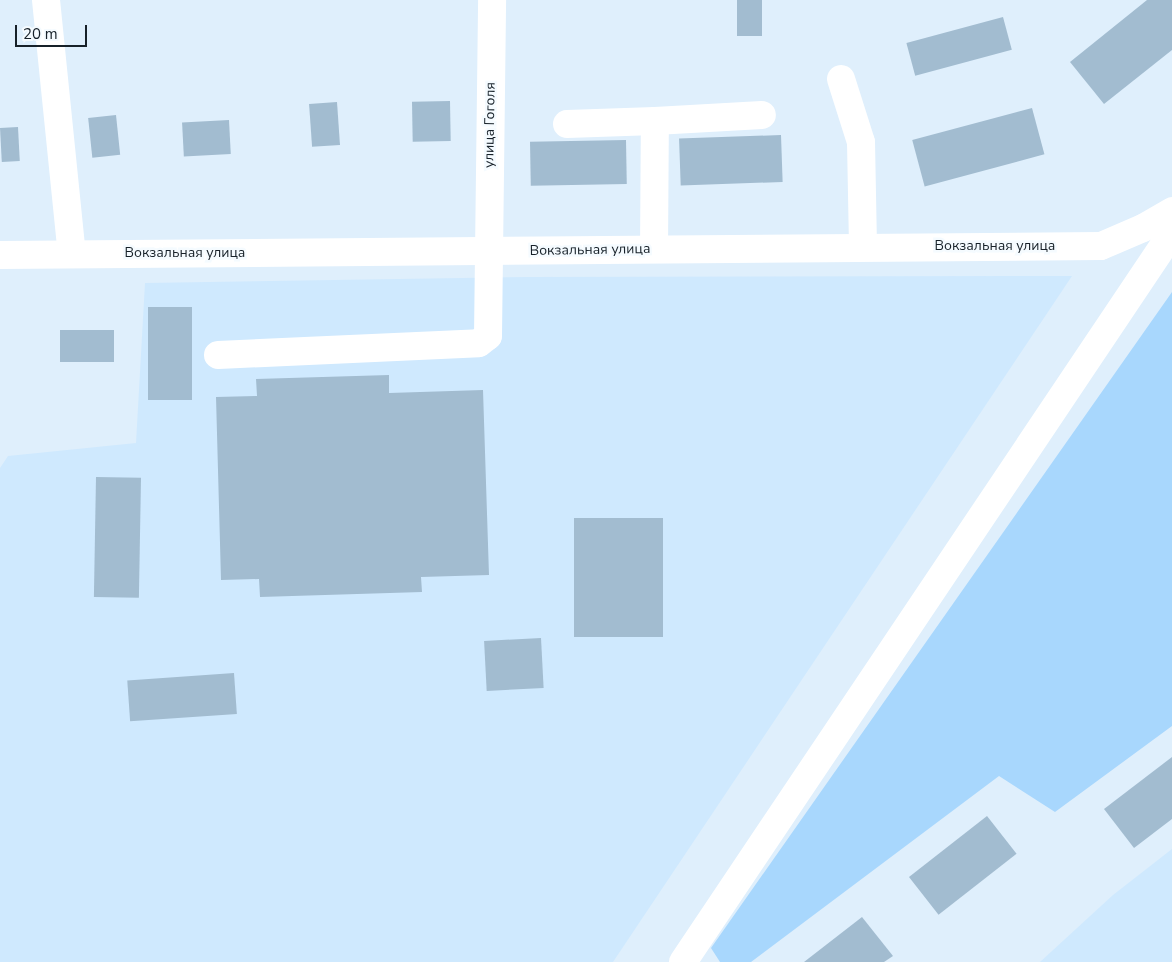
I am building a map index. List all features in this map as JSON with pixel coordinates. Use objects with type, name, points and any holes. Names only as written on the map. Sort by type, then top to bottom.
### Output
[{"type":"street","points":[[46,0],[72,254]]},
{"type":"street","name":"улица Гоголя","points":[[218,355],[479,343],[488,336],[492,0]]},
{"type":"street","points":[[841,79],[861,142],[863,247]]},
{"type":"street","points":[[566,124],[762,115]]},
{"type":"street","points":[[654,249],[655,121]]},
{"type":"street","name":"Вокзальная улица","points":[[0,255],[1101,246],[1143,228],[1172,211]]},
{"type":"street","points":[[682,962],[1172,233]]},
{"type":"shaded area","points":[[1072,276],[613,962],[0,962],[0,468],[8,456],[136,443],[145,283],[526,277]]},
{"type":"shaded area","points":[[1172,292],[1172,726],[1055,812],[999,776],[751,962],[720,962],[711,948]]},
{"type":"shaded area","points":[[1172,849],[1172,962],[1040,962],[1113,895]]},
{"type":"building","points":[[737,0],[762,0],[762,36],[737,36]]},
{"type":"building","points":[[1147,0],[1172,0],[1172,50],[1104,104],[1070,62]]},
{"type":"building","points":[[1003,17],[1012,50],[915,76],[906,43]]},
{"type":"building","points":[[450,101],[451,141],[413,142],[412,102]]},
{"type":"building","points":[[337,102],[340,145],[312,147],[309,104]]},
{"type":"building","points":[[1032,108],[1044,154],[925,186],[912,140]]},
{"type":"building","points":[[116,115],[120,155],[92,158],[88,118]]},
{"type":"building","points":[[229,120],[231,154],[184,156],[182,122]]},
{"type":"building","points":[[18,127],[20,161],[2,162],[0,128]]},
{"type":"building","points":[[781,135],[783,182],[681,186],[679,139]]},
{"type":"building","points":[[626,140],[627,184],[531,186],[530,142]]},
{"type":"building","points":[[148,307],[192,307],[192,400],[148,400]]},
{"type":"building","points":[[60,330],[114,330],[114,362],[60,362]]},
{"type":"building","points":[[389,375],[389,393],[483,390],[489,575],[421,577],[422,592],[260,597],[259,579],[221,580],[216,397],[257,396],[256,379]]},
{"type":"building","points":[[96,477],[141,478],[139,598],[94,597]]},
{"type":"building","points":[[574,518],[663,518],[663,637],[574,637]]},
{"type":"building","points":[[541,638],[544,688],[487,691],[484,641]]},
{"type":"building","points":[[234,673],[237,714],[130,721],[127,680]]},
{"type":"building","points":[[1172,757],[1172,819],[1134,848],[1104,809]]},
{"type":"building","points":[[987,816],[1017,854],[939,915],[909,877]]},
{"type":"building","points":[[862,917],[893,956],[884,962],[804,962]]}]
